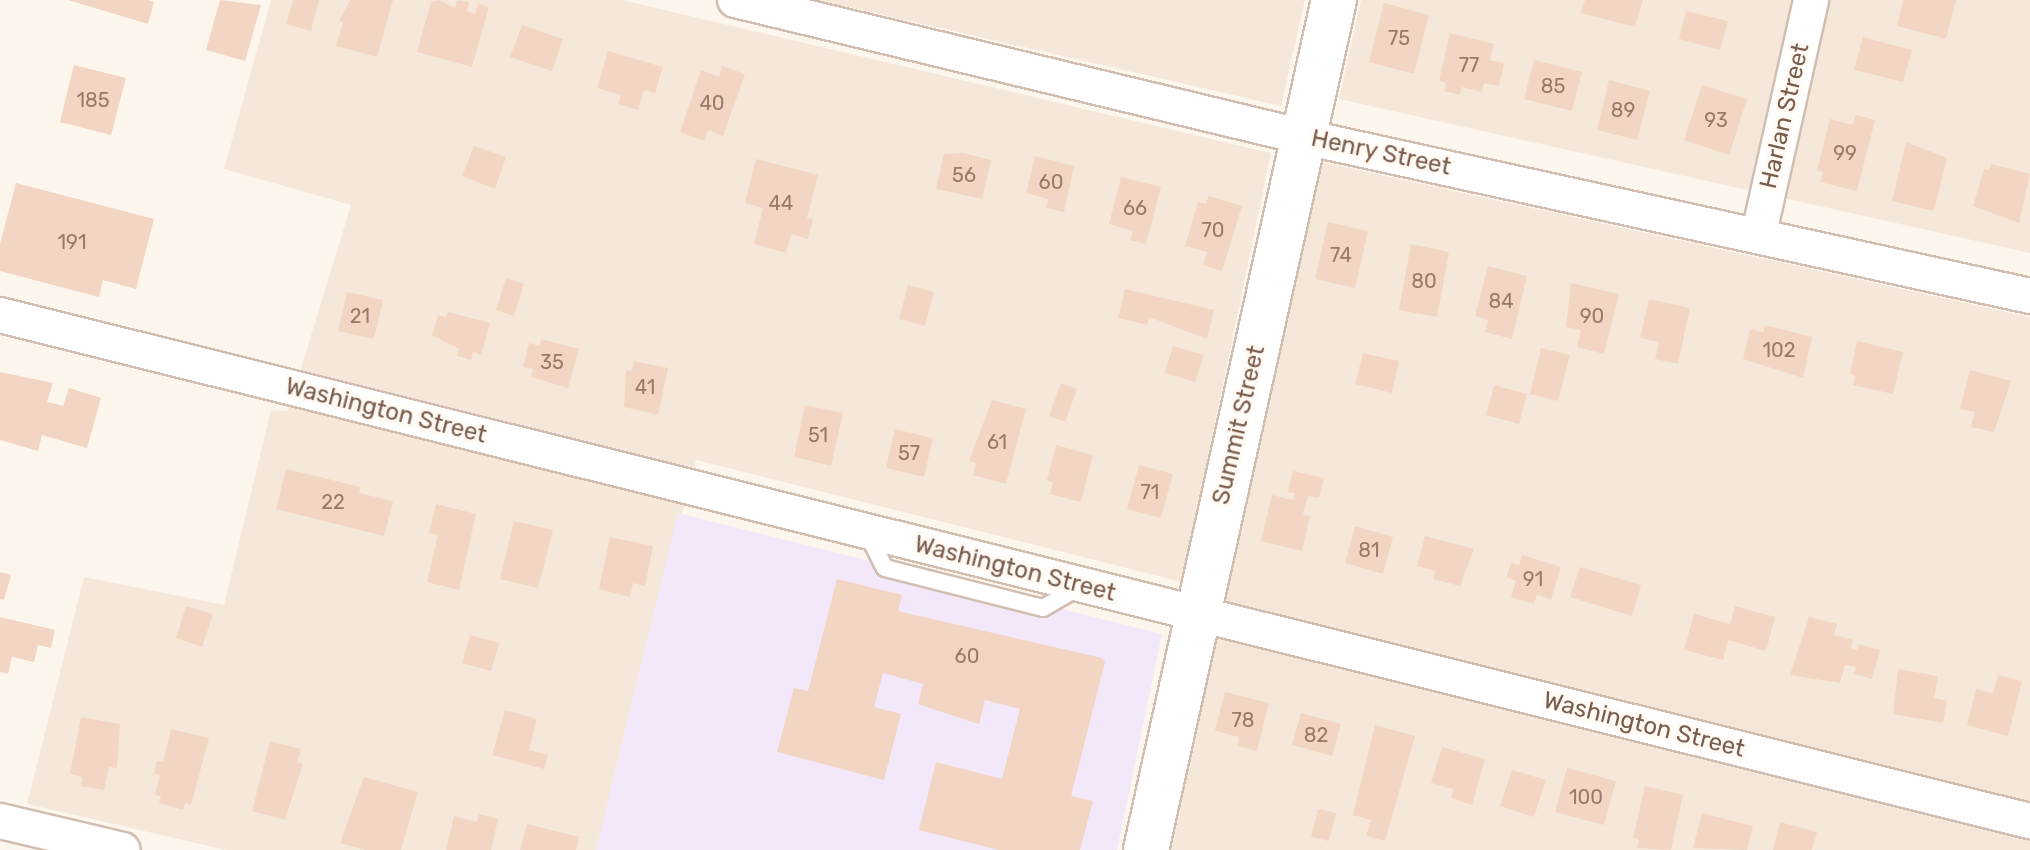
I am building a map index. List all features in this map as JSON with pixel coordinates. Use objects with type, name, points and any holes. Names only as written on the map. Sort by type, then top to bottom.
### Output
[{"type":"street","name":"Henry Street","points":[[735,0],[1304,137],[1759,233],[2030,296]]},
{"type":"street","name":"Summit Street","points":[[1146,850],[1334,0]]},
{"type":"street","name":"Harlan Street","points":[[1759,233],[1811,0]]},
{"type":"street","name":"Washington Street","points":[[0,315],[2030,821]]},
{"type":"street","points":[[0,821],[123,850]]},
{"type":"shaded area","points":[[271,0],[622,0],[1271,153],[1182,582],[696,460],[596,850],[226,850],[27,804],[84,577],[224,605],[271,410],[288,411],[351,205],[224,169]]},
{"type":"shaded area","points":[[818,0],[1305,0],[1281,106]]},
{"type":"shaded area","points":[[1361,0],[2030,0],[2030,253],[1339,99]]},
{"type":"shaded area","points":[[1322,162],[2030,317],[2030,850],[1171,850]]},
{"type":"shaded area","points":[[678,513],[1162,634],[1117,850],[596,850]]},
{"type":"building","points":[[68,0],[148,0],[154,2],[148,24]]},
{"type":"building","points":[[220,0],[261,5],[245,61],[206,50]]},
{"type":"building","points":[[293,0],[319,0],[311,31],[286,24]]},
{"type":"building","points":[[350,0],[393,0],[377,57],[336,46],[343,22],[339,21]]},
{"type":"building","points":[[438,0],[455,8],[457,0],[469,2],[467,11],[475,14],[478,4],[489,7],[472,67],[417,52],[431,2]]},
{"type":"building","points":[[1585,0],[1643,0],[1635,27],[1581,13]]},
{"type":"building","points":[[1903,0],[1956,0],[1946,39],[1897,26]]},
{"type":"building","points":[[1384,3],[1429,15],[1414,74],[1369,62]]},
{"type":"building","points":[[1686,11],[1728,21],[1720,50],[1679,39]]},
{"type":"building","points":[[522,25],[563,39],[552,71],[510,57]]},
{"type":"building","points":[[1450,33],[1494,44],[1490,60],[1504,63],[1499,86],[1484,83],[1482,92],[1462,87],[1460,95],[1444,91],[1446,83],[1439,81]]},
{"type":"building","points":[[1863,37],[1912,50],[1903,82],[1854,70]]},
{"type":"building","points":[[608,51],[663,67],[655,93],[644,90],[638,110],[618,104],[621,95],[597,88]]},
{"type":"building","points":[[1534,60],[1582,72],[1572,111],[1524,99]]},
{"type":"building","points":[[74,65],[126,78],[111,135],[60,122]]},
{"type":"building","points":[[722,66],[745,74],[723,136],[708,130],[704,141],[680,132],[701,70],[719,77]]},
{"type":"building","points":[[1609,80],[1650,91],[1637,140],[1597,130]]},
{"type":"building","points":[[1702,85],[1747,99],[1729,155],[1684,140]]},
{"type":"building","points":[[1856,115],[1875,120],[1857,191],[1820,182],[1823,172],[1817,171],[1830,119],[1853,125]]},
{"type":"building","points":[[1906,142],[1947,158],[1934,211],[1892,201]]},
{"type":"building","points":[[474,146],[506,157],[495,189],[462,176]]},
{"type":"building","points":[[963,153],[991,160],[982,199],[936,189],[944,154]]},
{"type":"building","points":[[1035,156],[1074,166],[1064,212],[1046,208],[1048,199],[1026,193]]},
{"type":"building","points":[[756,159],[818,175],[807,218],[813,219],[808,239],[791,234],[786,253],[754,244],[763,208],[745,203]]},
{"type":"building","points":[[1991,164],[2030,174],[2019,223],[1973,206],[1984,169],[1989,170]]},
{"type":"building","points":[[1121,177],[1161,187],[1146,244],[1130,240],[1133,231],[1109,224]]},
{"type":"building","points":[[16,183],[154,219],[136,289],[103,280],[99,297],[0,271],[0,244]]},
{"type":"building","points":[[1209,196],[1242,206],[1222,271],[1203,265],[1207,252],[1185,246],[1198,202],[1206,204]]},
{"type":"building","points":[[1328,222],[1368,231],[1355,288],[1315,279]]},
{"type":"building","points":[[1411,244],[1449,252],[1437,317],[1399,310]]},
{"type":"building","points":[[1488,266],[1527,276],[1512,339],[1485,332],[1488,320],[1475,316]]},
{"type":"building","points":[[506,278],[524,284],[514,316],[496,310]]},
{"type":"building","points":[[1571,283],[1619,294],[1604,354],[1577,347],[1581,330],[1566,327]]},
{"type":"building","points":[[908,285],[934,292],[925,326],[899,319]]},
{"type":"building","points":[[1125,289],[1214,310],[1207,339],[1149,317],[1147,325],[1118,318]]},
{"type":"building","points":[[347,292],[383,300],[374,339],[338,331]]},
{"type":"building","points":[[1649,299],[1690,308],[1678,364],[1655,359],[1659,342],[1640,338]]},
{"type":"building","points":[[448,312],[490,323],[481,355],[473,352],[471,360],[457,356],[459,349],[432,335],[438,315],[446,317]]},
{"type":"building","points":[[1765,325],[1812,337],[1803,378],[1743,359],[1750,329],[1763,332]]},
{"type":"building","points":[[541,339],[579,349],[568,388],[531,377],[533,369],[523,367],[529,343],[540,346]]},
{"type":"building","points":[[1857,341],[1903,352],[1893,394],[1853,385],[1855,376],[1850,374]]},
{"type":"building","points":[[1173,346],[1204,355],[1195,382],[1165,373]]},
{"type":"building","points":[[1541,348],[1570,355],[1558,401],[1530,394]]},
{"type":"building","points":[[1363,353],[1399,361],[1392,393],[1355,384]]},
{"type":"building","points":[[634,361],[668,368],[658,415],[624,407],[626,370],[632,371]]},
{"type":"building","points":[[1970,370],[2011,381],[1994,432],[1971,427],[1975,412],[1960,409]]},
{"type":"building","points":[[0,372],[53,383],[47,402],[63,406],[69,388],[101,398],[87,448],[42,435],[38,451],[0,440]]},
{"type":"building","points":[[1061,383],[1077,389],[1065,422],[1049,416]]},
{"type":"building","points":[[1494,385],[1527,394],[1519,424],[1486,415]]},
{"type":"building","points":[[992,400],[1026,409],[1006,484],[973,475],[976,463],[969,461]]},
{"type":"building","points":[[805,405],[843,413],[831,466],[794,457]]},
{"type":"building","points":[[895,429],[933,438],[924,477],[886,468]]},
{"type":"building","points":[[1056,445],[1093,455],[1081,502],[1050,494],[1053,483],[1047,480]]},
{"type":"building","points":[[1139,465],[1173,474],[1161,518],[1127,509]]},
{"type":"building","points":[[286,469],[361,487],[359,493],[393,501],[384,536],[276,509]]},
{"type":"building","points":[[1293,471],[1324,478],[1319,498],[1308,496],[1303,515],[1310,516],[1302,551],[1261,541],[1272,495],[1293,500],[1295,493],[1288,492]]},
{"type":"building","points":[[436,504],[476,514],[459,590],[427,582],[438,535],[429,533]]},
{"type":"building","points":[[514,521],[553,530],[538,588],[500,579]]},
{"type":"building","points":[[1355,526],[1393,537],[1383,574],[1345,563]]},
{"type":"building","points":[[1425,536],[1474,549],[1460,586],[1433,579],[1435,571],[1417,566]]},
{"type":"building","points":[[610,537],[653,546],[645,586],[633,583],[630,597],[599,589]]},
{"type":"building","points":[[1522,555],[1561,567],[1551,599],[1537,595],[1534,604],[1511,597],[1516,581],[1506,577],[1511,563],[1519,565]]},
{"type":"building","points":[[1580,567],[1641,585],[1632,616],[1570,597]]},
{"type":"building","points":[[0,572],[11,575],[4,600],[0,599]]},
{"type":"building","points":[[837,579],[902,595],[898,611],[1102,658],[1105,662],[1071,796],[1093,801],[1080,850],[999,850],[919,830],[936,762],[1002,779],[1020,709],[985,700],[979,724],[918,704],[923,684],[883,673],[874,707],[901,714],[884,780],[777,752],[794,688],[808,691]]},
{"type":"building","points":[[186,606],[213,614],[202,647],[176,638]]},
{"type":"building","points":[[1735,606],[1775,617],[1766,651],[1728,640],[1723,660],[1684,650],[1694,614],[1730,624]]},
{"type":"building","points":[[0,617],[55,630],[51,648],[38,645],[34,662],[12,657],[8,674],[0,672]]},
{"type":"building","points":[[1809,617],[1837,624],[1834,635],[1853,640],[1851,648],[1857,650],[1859,644],[1880,650],[1872,679],[1854,674],[1856,667],[1845,665],[1840,683],[1790,675]]},
{"type":"building","points":[[470,635],[499,643],[491,671],[462,663]]},
{"type":"building","points":[[1898,669],[1938,676],[1934,698],[1947,701],[1943,723],[1893,714]]},
{"type":"building","points":[[1998,675],[2022,681],[2008,736],[1967,725],[1976,689],[1993,693]]},
{"type":"building","points":[[1225,692],[1269,703],[1257,751],[1237,746],[1239,737],[1215,731]]},
{"type":"building","points":[[505,710],[537,719],[529,750],[548,755],[544,769],[492,755]]},
{"type":"building","points":[[1301,713],[1341,724],[1332,756],[1292,745]]},
{"type":"building","points":[[81,717],[120,724],[117,768],[109,767],[104,790],[81,786],[83,777],[70,774]]},
{"type":"building","points":[[1375,725],[1415,736],[1385,841],[1366,836],[1371,820],[1353,815]]},
{"type":"building","points":[[171,729],[209,738],[191,805],[185,803],[183,810],[159,803],[161,796],[155,795],[160,775],[154,774],[157,761],[163,762]]},
{"type":"building","points":[[270,741],[301,749],[297,762],[303,764],[285,820],[252,811]]},
{"type":"building","points":[[1442,747],[1485,759],[1472,805],[1451,798],[1453,789],[1431,783]]},
{"type":"building","points":[[1567,768],[1616,781],[1604,825],[1555,812]]},
{"type":"building","points":[[1512,770],[1546,780],[1534,817],[1500,806]]},
{"type":"building","points":[[364,777],[418,792],[401,850],[366,850],[340,843]]},
{"type":"building","points":[[1645,786],[1683,795],[1671,850],[1637,848],[1639,840],[1633,838]]},
{"type":"building","points":[[1318,809],[1336,813],[1329,841],[1311,837]]},
{"type":"building","points":[[1702,813],[1753,826],[1747,850],[1693,848]]},
{"type":"building","points":[[479,814],[498,819],[491,850],[446,850],[454,816],[477,822]]},
{"type":"building","points":[[1780,822],[1817,832],[1812,850],[1773,850]]},
{"type":"building","points":[[527,824],[579,837],[576,850],[520,850]]}]
